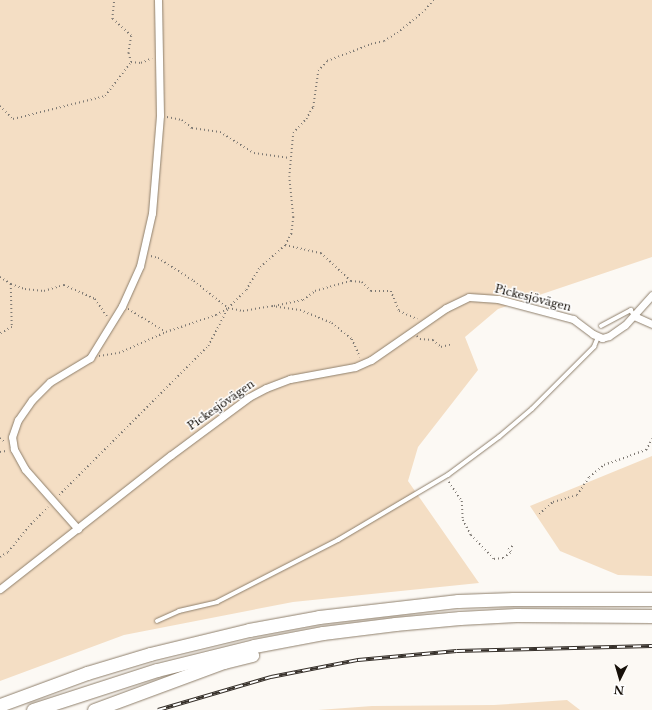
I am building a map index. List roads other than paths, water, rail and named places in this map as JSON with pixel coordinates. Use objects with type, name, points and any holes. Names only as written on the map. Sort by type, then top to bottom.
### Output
[{"type":"highway","points":[[0,705],[87,673],[150,654],[249,630],[319,617],[458,602],[513,599],[652,600]]},
{"type":"highway","points":[[33,710],[111,684],[203,658],[254,646],[353,629],[395,624],[516,615],[652,616]]},
{"type":"highway","points":[[94,710],[224,662],[353,629]]},
{"type":"street","points":[[78,529],[54,500],[25,470],[14,449],[12,437],[18,420],[32,400],[50,382],[90,358],[122,306],[140,266],[152,212],[160,115],[158,0]]},
{"type":"street","points":[[598,337],[609,336],[625,325],[652,295]]},
{"type":"street","name":"Pickesjövägen","points":[[0,589],[170,455],[249,396],[290,379],[336,372],[362,364],[460,300],[469,297],[486,297],[526,306],[573,319],[598,337]]},
{"type":"street","points":[[634,316],[652,324]]},
{"type":"lane","points":[[601,326],[631,310],[634,316]]},
{"type":"lane","points":[[157,621],[179,610],[217,602],[338,540],[448,475],[499,438],[532,409],[594,347],[598,337]]},
{"type":"railway","points":[[158,710],[271,677],[358,660],[457,651],[652,646]]}]
